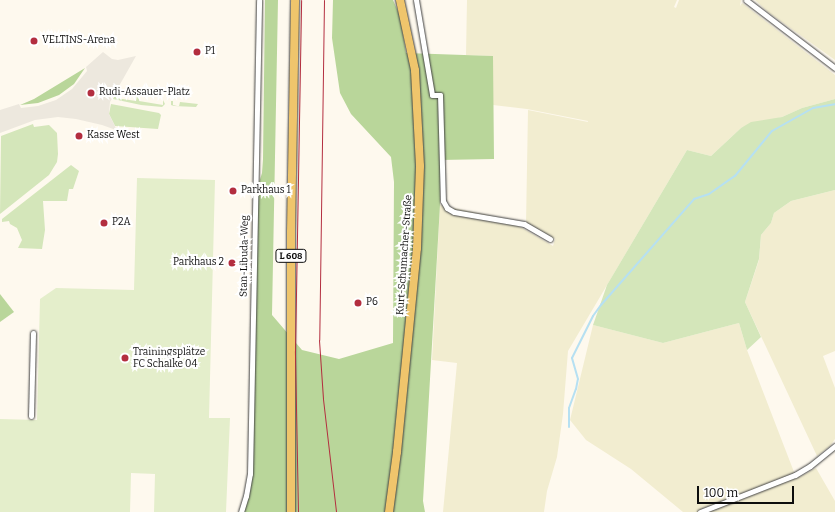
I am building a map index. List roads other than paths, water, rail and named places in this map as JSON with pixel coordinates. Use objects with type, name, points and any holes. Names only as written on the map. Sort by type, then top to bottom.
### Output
[{"type":"main road","name":"L 608","points":[[291,512],[291,240],[295,0]]},
{"type":"main road","name":"Kurt-Schumacher-Straße","points":[[389,512],[397,452],[417,256],[420,166],[415,70],[406,22],[400,0]]},
{"type":"street","name":"Stan-Libuda-Weg","points":[[241,512],[249,486],[250,474],[259,0]]},
{"type":"street","points":[[416,0],[432,95],[440,95],[443,201],[447,208],[454,212],[524,224],[550,239]]},
{"type":"street","points":[[746,0],[835,68]]},
{"type":"street","points":[[31,416],[33,333]]},
{"type":"street","points":[[700,512],[795,476],[835,446]]},
{"type":"waterway","points":[[569,427],[569,408],[578,379],[572,358],[593,316],[601,305],[694,199],[709,194],[735,176],[772,131],[813,108],[835,104]]},
{"type":"tram line","points":[[298,512],[295,351],[301,0]]},
{"type":"tram line","points":[[324,0],[319,340],[323,399],[336,512]]},
{"type":"place","name":"VELTINS-Arena","points":[[34,41]]},
{"type":"place","name":"P1","points":[[197,52]]},
{"type":"place","name":"Rudi-Assauer-Platz","points":[[91,93]]},
{"type":"place","name":"Kasse West","points":[[79,136]]},
{"type":"place","name":"Parkhaus 1","points":[[233,191]]},
{"type":"place","name":"P2A","points":[[104,223]]},
{"type":"place","name":"Parkhaus 2","points":[[232,263]]},
{"type":"place","name":"P6","points":[[358,303]]},
{"type":"place","name":"Trainingsplätze FC Schalke 04","points":[[125,358]]}]
